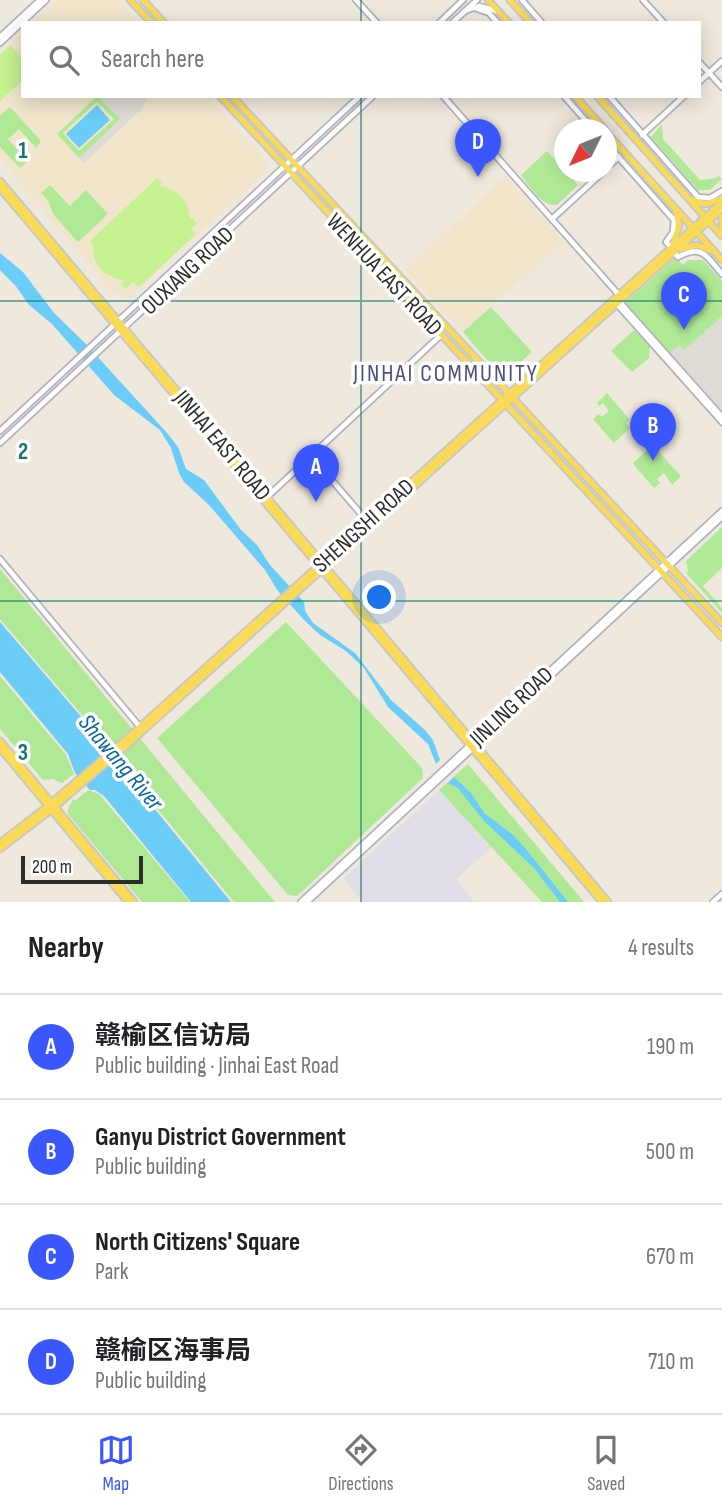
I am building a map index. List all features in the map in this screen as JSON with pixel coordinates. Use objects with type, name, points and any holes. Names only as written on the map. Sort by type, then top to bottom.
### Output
[{"type":"main road","points":[[131,0],[150,21]]},
{"type":"main road","points":[[143,0],[162,21]]},
{"type":"main road","points":[[488,0],[507,21]]},
{"type":"main road","points":[[511,1],[529,21]]},
{"type":"main road","name":"WENHUA EAST ROAD","points":[[222,98],[722,636]]},
{"type":"main road","name":"WENHUA EAST ROAD","points":[[234,98],[722,624]]},
{"type":"main road","points":[[577,98],[595,119]]},
{"type":"main road","points":[[599,98],[722,236]]},
{"type":"main road","points":[[617,144],[722,260]]},
{"type":"main road","name":"JINHAI EAST ROAD","points":[[0,181],[116,322]]},
{"type":"main road","name":"JINHAI EAST ROAD","points":[[0,188],[267,497],[321,566]]},
{"type":"main road","points":[[688,197],[705,204],[722,201]]},
{"type":"main road","name":"SHENGSHI ROAD","points":[[0,849],[136,737],[367,521],[695,230],[722,201]]},
{"type":"main road","points":[[675,208],[679,226],[672,249],[697,245],[715,253]]},
{"type":"main road","name":"SHENGSHI ROAD","points":[[707,219],[722,209]]},
{"type":"main road","points":[[722,217],[722,229]]},
{"type":"main road","name":"JINHAI EAST ROAD","points":[[122,329],[608,902]]},
{"type":"main road","name":"SHENGSHI ROAD","points":[[0,843],[52,807],[503,402]]},
{"type":"main road","points":[[0,741],[128,902]]},
{"type":"main road","name":"JINHAI EAST ROAD","points":[[473,745],[602,902]]},
{"type":"main road","points":[[0,748],[134,902]]},
{"type":"street","points":[[0,40],[40,0]]},
{"type":"street","points":[[22,21],[46,0]]},
{"type":"street","points":[[356,0],[375,21]]},
{"type":"street","points":[[454,21],[477,0]]},
{"type":"street","points":[[522,0],[540,21]]},
{"type":"street","points":[[643,0],[662,21]]},
{"type":"street","points":[[441,21],[462,1]]},
{"type":"street","points":[[465,11],[482,6],[500,13]]},
{"type":"street","points":[[471,8],[489,13],[496,21]]},
{"type":"street","points":[[0,40],[21,22]]},
{"type":"street","points":[[701,80],[722,61]]},
{"type":"street","points":[[701,64],[722,87]]},
{"type":"street","name":"OUXIANG ROAD","points":[[0,431],[358,98]]},
{"type":"street","name":"OUXIANG ROAD","points":[[0,443],[371,98]]},
{"type":"street","points":[[445,98],[552,219],[722,422]]},
{"type":"street","points":[[566,98],[584,119]]},
{"type":"street","points":[[611,98],[698,197],[710,198],[722,191]]},
{"type":"street","points":[[631,135],[642,135],[682,98]]},
{"type":"street","points":[[642,135],[642,146]]},
{"type":"street","points":[[617,144],[619,157],[674,220],[673,232],[666,242],[678,257],[692,250],[703,252],[722,274]]},
{"type":"street","points":[[619,157],[632,160]]},
{"type":"street","points":[[552,219],[592,182]]},
{"type":"street","points":[[617,299],[722,417]]},
{"type":"street","points":[[267,497],[441,335]]},
{"type":"street","points":[[311,456],[367,521]]},
{"type":"street","name":"JINLING ROAD","points":[[301,902],[661,571],[722,511]]},
{"type":"street","name":"JINLING ROAD","points":[[667,565],[722,517]]},
{"type":"street","points":[[0,559],[140,727]]},
{"type":"street","name":"JINLING ROAD","points":[[307,902],[473,745]]},
{"type":"street","points":[[713,902],[722,894]]},
{"type":"shaded area","points":[[56,0],[118,0],[137,21],[34,21]]},
{"type":"shaded area","points":[[21,33],[21,98],[209,98],[265,159],[267,171],[130,297],[114,294],[0,159],[0,53]]},
{"type":"shaded area","points":[[101,98],[148,100],[142,105],[144,107],[84,163],[79,158],[120,119]]},
{"type":"shaded area","points":[[506,176],[564,242],[463,332],[405,270]]},
{"type":"shaded area","points":[[722,316],[722,414],[669,354],[679,345],[684,350]]},
{"type":"shaded area","points":[[439,790],[491,848],[456,879],[474,902],[363,902],[343,879]]},
{"type":"green space","points":[[10,45],[21,57],[21,82],[0,101],[0,55]]},
{"type":"green space","points":[[95,98],[99,98],[121,119],[79,158],[57,134]],"holes":[[[97,102],[114,119],[79,151],[63,133]]]},
{"type":"green space","points":[[10,107],[41,141],[36,148],[19,129],[8,139],[28,161],[20,168],[0,147],[0,116]]},
{"type":"green space","points":[[662,124],[663,139],[700,180],[719,176],[722,179],[710,190],[698,190],[651,137]]},
{"type":"green space","points":[[547,151],[554,159],[554,182],[575,182],[578,185],[557,205],[552,205],[541,199],[521,175]]},
{"type":"green space","points":[[157,178],[162,183],[159,186],[172,190],[185,201],[190,219],[197,223],[191,229],[196,234],[139,287],[133,282],[126,289],[121,284],[124,280],[109,276],[98,266],[90,241]]},
{"type":"green space","points":[[50,185],[70,206],[86,190],[108,214],[78,242],[53,214],[48,200],[41,193]]},
{"type":"green space","points":[[676,257],[683,265],[688,260],[703,260],[722,281],[722,414],[625,306],[626,302]]},
{"type":"green space","points":[[491,307],[532,352],[510,370],[498,368],[491,363],[463,332]]},
{"type":"green space","points":[[634,330],[650,345],[649,358],[632,372],[611,351]]},
{"type":"green space","points":[[607,393],[630,420],[626,423],[630,428],[614,443],[593,419],[598,414],[602,417],[609,411],[603,403],[599,406],[597,403]]},
{"type":"green space","points":[[647,450],[653,454],[657,450],[681,476],[672,485],[664,473],[657,479],[660,483],[654,488],[634,465]]},
{"type":"green space","points":[[722,527],[722,568],[703,586],[722,608],[722,613],[686,573],[686,561]]},
{"type":"green space","points":[[0,569],[275,902],[234,902],[124,768],[122,762],[0,619]]},
{"type":"green space","points":[[286,622],[422,768],[423,778],[297,896],[288,895],[157,738]]},
{"type":"green space","points":[[0,676],[66,755],[74,774],[62,783],[53,779],[43,780],[0,729]]},
{"type":"green space","points":[[468,764],[584,902],[542,902],[439,790]]},
{"type":"green space","points":[[88,790],[99,794],[190,902],[142,902],[68,814],[73,799],[75,801]]},
{"type":"water","points":[[97,105],[110,120],[79,148],[66,134]]},
{"type":"water","points":[[0,253],[23,272],[54,313],[167,433],[178,447],[186,469],[204,480],[241,530],[257,545],[270,565],[304,602],[305,611],[313,623],[355,653],[391,700],[425,730],[433,740],[440,760],[436,764],[428,744],[388,707],[364,668],[304,620],[209,505],[184,482],[171,448],[160,430],[114,395],[52,324],[29,305],[0,270]]},
{"type":"water","points":[[0,622],[119,761],[135,785],[231,902],[191,902],[104,796],[90,790],[75,773],[68,754],[0,672]]},
{"type":"water","points":[[454,777],[471,793],[484,813],[525,848],[568,902],[560,902],[535,869],[484,821],[458,788],[448,783]]},
{"type":"place","name":"赣榆区海事局","points":[[478,177]]},
{"type":"place","name":"North Citizens' Square","points":[[684,330]]},
{"type":"place","name":"Ganyu District Government","points":[[653,461]]},
{"type":"place","name":"赣榆区信访局","points":[[316,502]]},
{"type":"district","name":"JINHAI COMMUNITY","points":[[446,373]]},
{"type":"water label","name":"Shawang River","points":[[121,762]]}]
